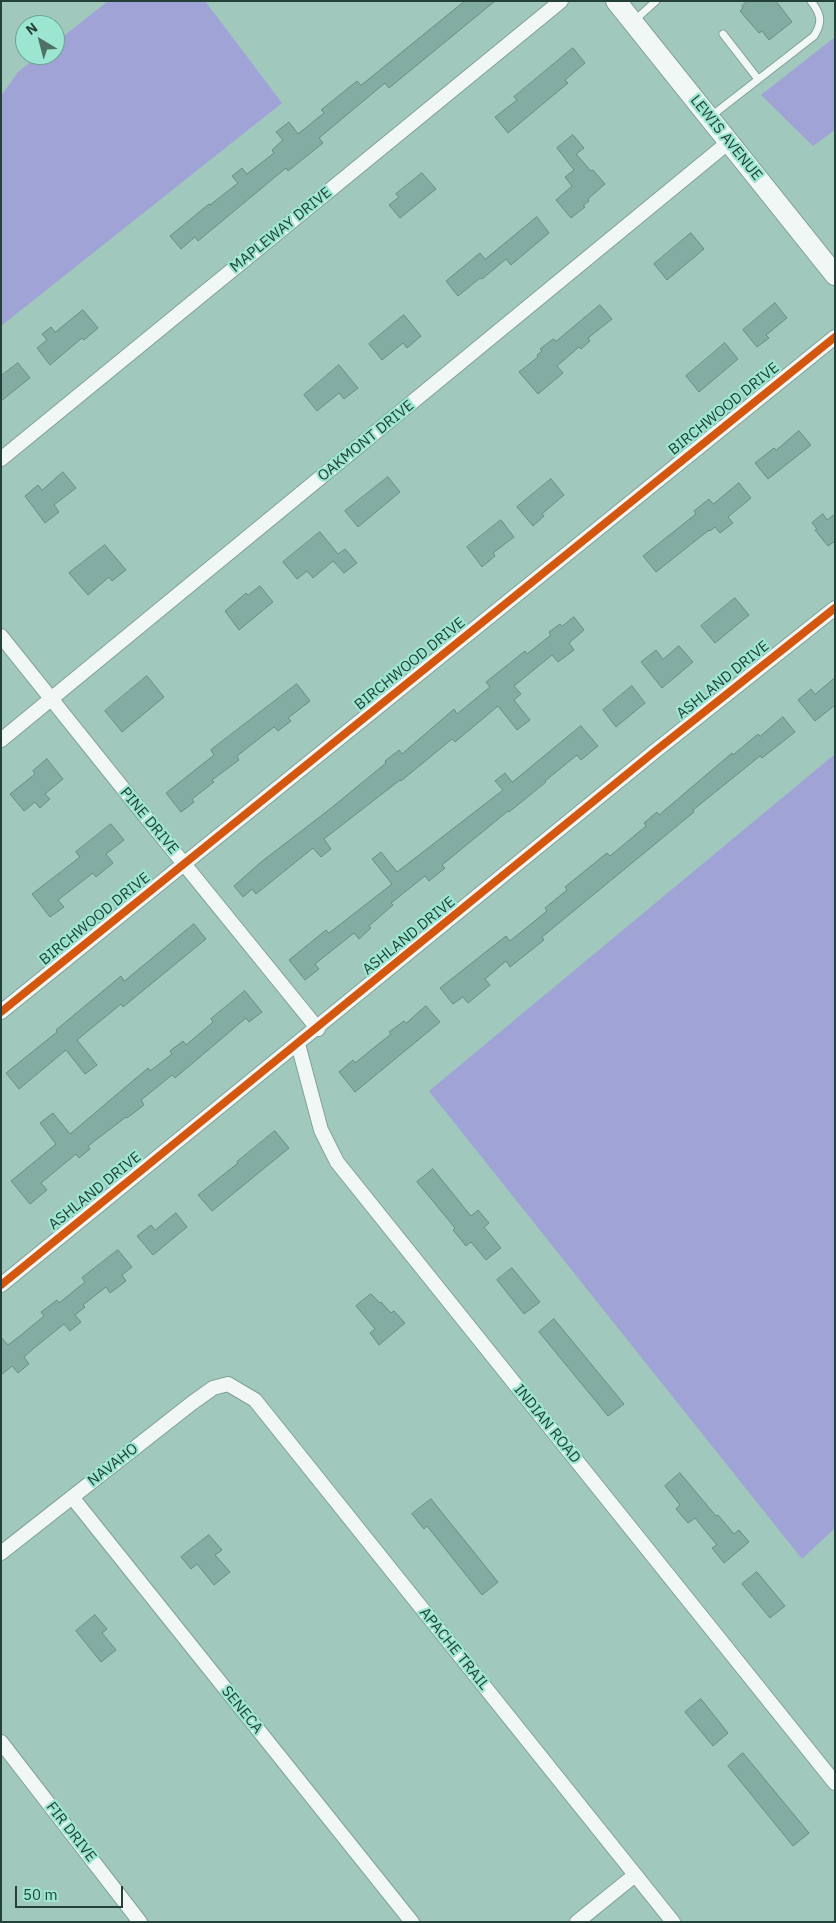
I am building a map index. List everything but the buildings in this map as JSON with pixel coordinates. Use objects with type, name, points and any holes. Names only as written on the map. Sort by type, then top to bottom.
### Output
[{"type":"main road","name":"LEWIS AVENUE","points":[[616,1],[730,141],[835,275]]},
{"type":"street","name":"MAPLEWAY DRIVE","points":[[1,459],[561,1]]},
{"type":"street","name":"OAKMONT DRIVE","points":[[1,740],[730,141]]},
{"type":"street","name":"BIRCHWOOD DRIVE","points":[[1,1012],[835,337]]},
{"type":"street","name":"ASHLAND DRIVE","points":[[1,1285],[318,1029],[654,752],[835,608]]},
{"type":"street","name":"PINE DRIVE","points":[[1,636],[116,782],[185,864],[318,1029]]},
{"type":"street","name":"INDIAN ROAD","points":[[298,1044],[321,1130],[337,1162],[835,1783]]},
{"type":"street","name":"NAVAHO","points":[[1,1553],[192,1402],[213,1388],[228,1384]]},
{"type":"street","name":"APACHE TRAIL","points":[[228,1384],[255,1400],[673,1922]]},
{"type":"street","name":"SENECA","points":[[72,1497],[412,1922]]},
{"type":"street","name":"FIR DRIVE","points":[[1,1742],[140,1922]]},
{"type":"street","points":[[577,1922],[635,1875]]},
{"type":"lane","points":[[632,22],[656,1]]},
{"type":"lane","points":[[710,117],[814,36],[820,27],[820,14],[810,1]]},
{"type":"lane","points":[[723,34],[758,79]]},
{"type":"shaded area","points":[[108,1],[205,1],[282,103],[1,326],[1,96],[18,72],[27,65],[65,65],[65,35]]},
{"type":"shaded area","points":[[835,37],[835,130],[813,146],[761,95]]},
{"type":"shaded area","points":[[835,754],[835,1528],[802,1559],[429,1091]]},
{"type":"cycle path","points":[[1,1012],[835,337]]},
{"type":"cycle path","points":[[1,1285],[654,752],[835,608]]}]
